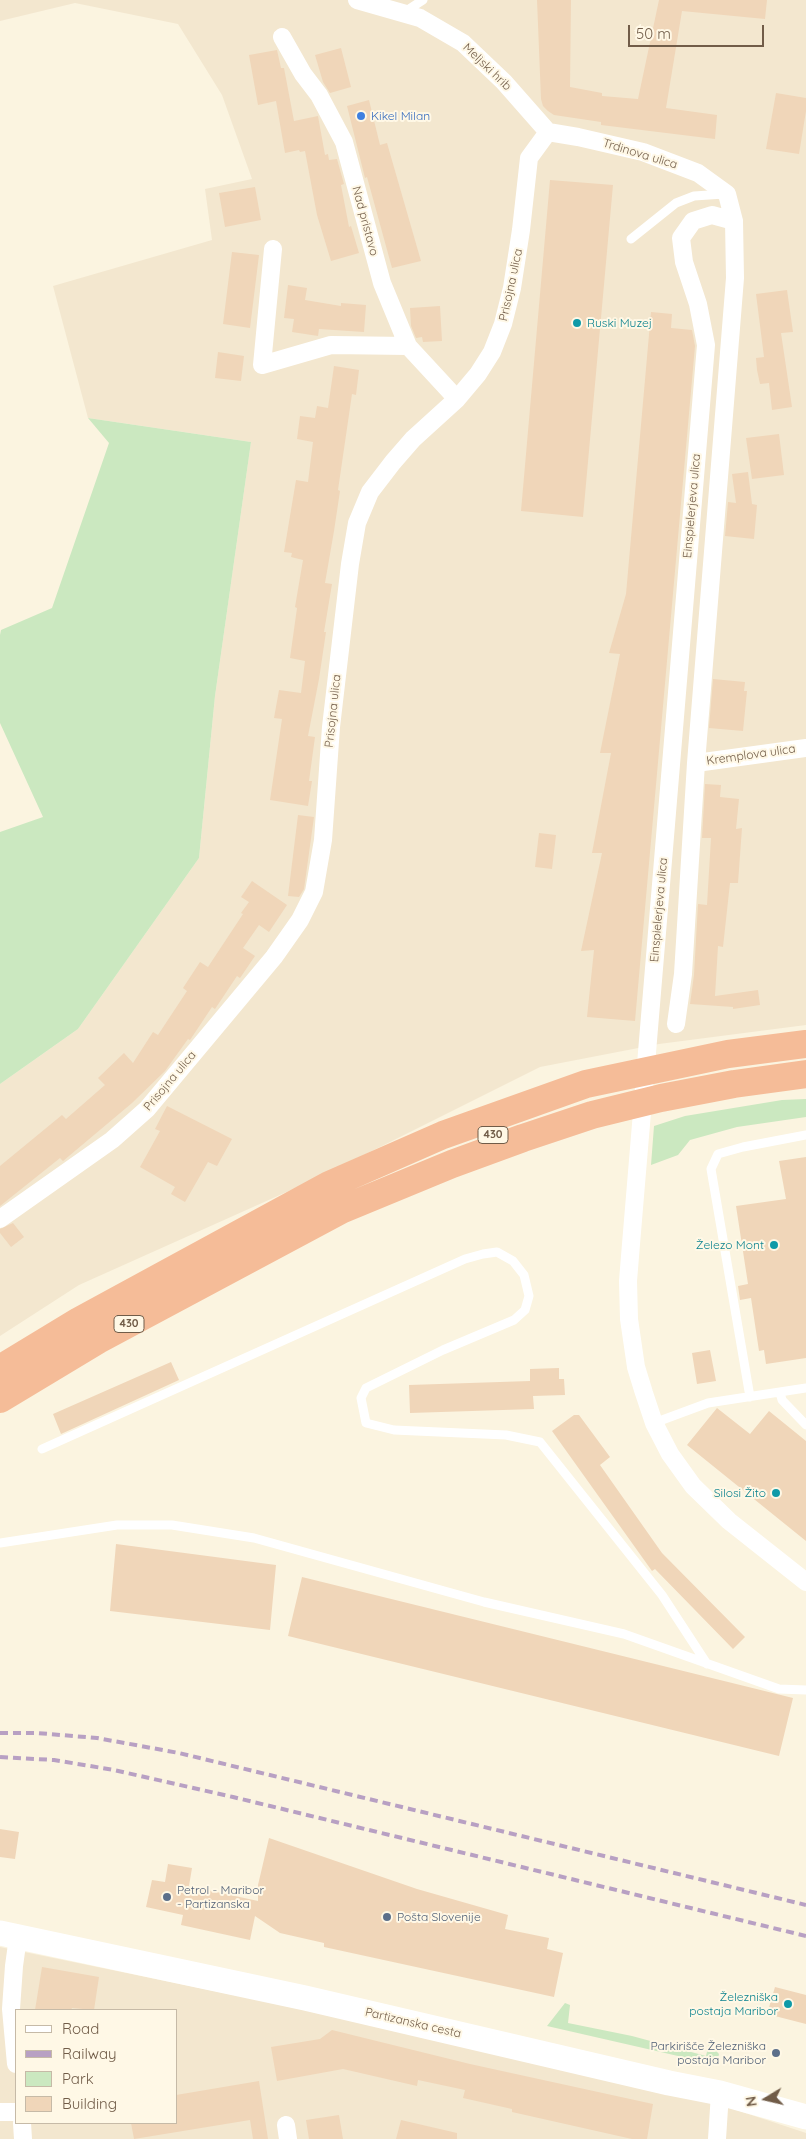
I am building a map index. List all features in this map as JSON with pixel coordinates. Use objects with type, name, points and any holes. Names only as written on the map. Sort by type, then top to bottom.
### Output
[{"type":"highway","points":[[199,1257],[329,1185],[443,1134],[586,1084],[728,1054],[806,1044]]},
{"type":"highway","name":"430","points":[[0,1369],[79,1321],[199,1257],[446,1152],[589,1101],[659,1083],[730,1070],[806,1061]]},
{"type":"highway","name":"430","points":[[0,1399],[98,1340],[343,1210],[452,1164],[592,1115],[661,1098],[734,1084],[806,1074]]},
{"type":"highway","points":[[262,1253],[346,1223],[465,1175],[593,1131],[736,1100],[806,1092]]},
{"type":"street","name":"Meljski hrib","points":[[357,0],[420,18],[463,43],[504,82],[548,132]]},
{"type":"street","name":"Nad pristavo","points":[[282,37],[303,74],[319,95],[344,142],[382,283],[408,346],[457,399]]},
{"type":"street","name":"Trdinova ulica","points":[[548,132],[643,152],[698,173],[727,194]]},
{"type":"street","name":"Prisojna ulica","points":[[0,1219],[112,1140],[147,1109],[274,957],[300,920],[314,892],[322,840],[331,727],[350,564],[357,523],[370,492],[392,462],[413,439],[457,399],[478,374],[492,352],[503,324],[514,279],[529,158],[548,132]]},
{"type":"street","name":"Einspielerjeva ulica","points":[[676,1024],[683,974],[696,763],[735,278],[734,221],[727,194]]},
{"type":"street","name":"Einspielerjeva ulica","points":[[734,221],[712,215],[693,221],[681,238],[684,262],[698,304],[706,345],[628,1281],[629,1319],[636,1367],[654,1423],[670,1454],[694,1486],[729,1521],[806,1582]]},
{"type":"street","points":[[273,250],[262,364],[331,345],[408,346]]},
{"type":"street","name":"Kremplova ulica","points":[[696,763],[806,748]]},
{"type":"street","points":[[9,1935],[14,1966],[11,2009],[15,2053]]},
{"type":"street","name":"Partizanska cesta","points":[[9,1935],[306,1998],[669,2083],[720,2093],[806,2117]]},
{"type":"street","points":[[717,2139],[720,2093]]},
{"type":"street","points":[[0,2112],[15,2112]]},
{"type":"street","points":[[22,2124],[23,2139]]},
{"type":"lane","points":[[403,13],[422,0]]},
{"type":"lane","points":[[631,239],[676,203],[694,196],[727,194]]},
{"type":"lane","points":[[750,1397],[710,1169],[718,1154],[743,1147],[806,1136]]},
{"type":"lane","points":[[42,1449],[465,1259],[497,1252],[513,1261],[524,1275],[529,1296],[525,1310],[514,1320],[443,1350],[366,1388],[361,1398],[366,1423],[394,1430],[506,1435],[540,1442],[662,1595],[707,1664]]},
{"type":"lane","points":[[654,1423],[708,1403],[806,1388]]},
{"type":"lane","points":[[780,1392],[782,1400],[806,1426]]},
{"type":"lane","points":[[0,1543],[117,1525],[172,1525],[254,1538],[484,1602],[624,1634],[779,1689],[806,1690]]},
{"type":"shaded area","points":[[0,0],[806,0],[806,1025],[659,1044],[540,1067],[320,1177],[79,1285],[0,1336],[0,1084],[78,1029],[199,858],[215,696],[251,442],[88,418],[53,286],[212,240],[205,189],[252,179],[222,95],[178,24],[75,3],[0,21]]},
{"type":"shaded area","points":[[0,1947],[331,2015],[697,2097],[806,2133],[806,2139],[0,2139]]},
{"type":"green space","points":[[88,418],[251,442],[215,696],[199,858],[78,1029],[0,1084],[0,832],[43,817],[0,723],[0,635],[1,630],[52,608],[109,443]]},
{"type":"green space","points":[[806,1099],[806,1117],[737,1127],[690,1140],[678,1155],[651,1165],[654,1126],[685,1116],[782,1100]]},
{"type":"green space","points":[[565,2003],[570,2005],[568,2023],[632,2036],[706,2056],[709,2043],[719,2054],[718,2059],[713,2064],[547,2026]]},
{"type":"building","points":[[537,0],[571,0],[570,87],[602,93],[602,96],[638,99],[659,0],[767,0],[765,19],[682,11],[666,108],[717,115],[715,139],[601,125],[601,122],[554,115],[548,111],[543,106],[541,99]]},
{"type":"building","points":[[341,48],[351,87],[330,93],[323,82],[315,55]]},
{"type":"building","points":[[277,50],[281,68],[284,68],[294,121],[318,116],[325,155],[328,154],[329,160],[337,159],[344,184],[341,185],[349,227],[351,226],[359,253],[331,261],[317,215],[305,151],[300,152],[299,150],[285,153],[276,101],[258,105],[249,55]]},
{"type":"building","points":[[776,93],[806,98],[806,111],[799,154],[766,149]]},
{"type":"building","points":[[369,100],[380,145],[387,143],[421,261],[392,268],[367,177],[365,178],[347,106]]},
{"type":"building","points":[[550,180],[613,185],[583,517],[521,511]]},
{"type":"building","points":[[255,187],[261,220],[225,227],[219,193]]},
{"type":"building","points":[[232,252],[259,255],[250,328],[223,324]]},
{"type":"building","points":[[288,285],[307,288],[305,300],[341,306],[341,303],[366,305],[364,332],[319,329],[318,336],[292,332],[294,319],[284,318]]},
{"type":"building","points":[[787,290],[793,332],[781,333],[792,407],[772,410],[769,383],[760,384],[757,370],[756,358],[764,357],[756,294]]},
{"type":"building","points":[[440,306],[442,341],[423,342],[422,337],[416,338],[411,326],[410,308]]},
{"type":"building","points":[[651,312],[672,314],[671,328],[692,330],[695,346],[635,1021],[587,1017],[594,950],[581,951],[602,853],[592,853],[611,753],[600,753],[620,654],[609,653],[626,594]]},
{"type":"building","points":[[218,352],[244,356],[241,381],[215,378]]},
{"type":"building","points":[[334,366],[359,370],[356,395],[352,394],[338,490],[340,491],[325,583],[332,584],[319,679],[308,736],[315,737],[309,781],[312,781],[308,806],[270,800],[282,719],[274,718],[279,690],[301,693],[305,661],[290,658],[297,608],[295,607],[303,560],[291,557],[292,553],[284,552],[296,480],[308,482],[313,442],[297,439],[300,416],[315,418],[317,406],[328,408]]},
{"type":"building","points":[[779,434],[784,475],[752,479],[746,438]]},
{"type":"building","points":[[748,472],[752,504],[757,505],[754,539],[725,536],[728,502],[736,503],[732,474]]},
{"type":"building","points":[[713,679],[745,682],[744,691],[747,691],[743,731],[709,728]]},
{"type":"building","points":[[705,784],[721,785],[720,797],[739,799],[736,829],[742,828],[738,883],[730,883],[723,947],[718,946],[715,996],[758,990],[760,1005],[733,1009],[733,1007],[690,1004],[694,975],[698,904],[707,905],[711,838],[702,838]]},
{"type":"building","points":[[298,815],[314,817],[304,889],[299,897],[288,896]]},
{"type":"building","points":[[539,833],[556,835],[552,869],[535,867]]},
{"type":"building","points":[[252,881],[287,905],[269,932],[259,925],[243,948],[255,956],[240,978],[237,976],[215,1009],[212,1007],[190,1040],[188,1039],[165,1071],[132,1103],[63,1161],[60,1158],[0,1206],[0,1166],[62,1115],[66,1119],[105,1085],[98,1078],[124,1053],[133,1063],[153,1032],[158,1035],[187,991],[183,988],[200,962],[208,967],[243,914],[241,913],[249,902],[241,897]]},
{"type":"building","points":[[167,1106],[232,1139],[217,1166],[208,1162],[185,1202],[171,1194],[175,1187],[140,1167],[160,1131],[155,1129]]},
{"type":"building","name":"Železo Mont","points":[[806,1157],[806,1358],[766,1364],[764,1350],[759,1351],[751,1298],[740,1300],[738,1286],[748,1284],[736,1206],[786,1199],[779,1161]]},
{"type":"building","points":[[13,1223],[24,1237],[11,1247],[0,1233],[0,1229]]},
{"type":"building","points":[[710,1350],[716,1381],[697,1384],[692,1353]]},
{"type":"building","points":[[171,1362],[179,1380],[61,1434],[53,1414]]},
{"type":"building","points":[[559,1368],[559,1379],[564,1379],[565,1395],[533,1396],[534,1409],[410,1413],[409,1385],[530,1381],[530,1369]]},
{"type":"building","name":"Silosi Žito","points":[[717,1408],[750,1434],[769,1411],[806,1441],[806,1541],[687,1445]]},
{"type":"building","points":[[574,1415],[579,1415],[610,1457],[600,1465],[662,1553],[745,1637],[733,1649],[655,1569],[652,1571],[552,1431]]},
{"type":"building","points":[[116,1544],[276,1565],[270,1630],[110,1611]]},
{"type":"building","points":[[302,1577],[793,1698],[779,1756],[288,1636]]},
{"type":"building","points":[[0,1829],[19,1832],[15,1859],[0,1857]]},
{"type":"building","name":"Pošta Slovenije","points":[[269,1838],[417,1889],[508,1915],[505,1929],[549,1938],[547,1949],[563,1953],[554,1997],[324,1947],[324,1943],[280,1933],[255,1916],[250,1940],[181,1925],[183,1915],[146,1907],[152,1880],[165,1882],[168,1864],[192,1868],[189,1886],[258,1901],[258,1885]]},
{"type":"building","points":[[42,1967],[99,1977],[94,2009],[35,2009]]},
{"type":"building","name":"Železniška postaja Maribor","points":[[775,1987],[806,1995],[806,2024],[767,2014]]},
{"type":"building","points":[[332,2030],[470,2064],[653,2104],[647,2139],[632,2139],[512,2112],[512,2109],[463,2098],[465,2090],[418,2080],[417,2086],[343,2069],[277,2081],[271,2047],[320,2039]]},
{"type":"building","points":[[259,2081],[268,2139],[253,2139],[250,2120],[134,2139],[131,2124],[178,2124],[178,2095]]},
{"type":"building","points":[[339,2115],[343,2139],[309,2139],[306,2120]]},
{"type":"building","points":[[401,2120],[457,2133],[457,2139],[396,2139]]},
{"type":"railway","points":[[0,1733],[37,1733],[97,1738],[179,1753],[806,1905]]},
{"type":"railway","points":[[0,1757],[54,1760],[114,1770],[233,1797],[806,1936]]},
{"type":"place","name":"Kikel Milan","points":[[361,116]]},
{"type":"place","name":"Ruski Muzej","points":[[577,323]]},
{"type":"place","name":"Železo Mont","points":[[774,1245]]},
{"type":"place","name":"Silosi Žito","points":[[776,1493]]},
{"type":"place","name":"Petrol - Maribor - Partizanska","points":[[167,1897]]},
{"type":"place","name":"Pošta Slovenije","points":[[387,1917]]},
{"type":"place","name":"Železniška postaja Maribor","points":[[788,2004]]},
{"type":"place","name":"Parkirišče Železniška postaja Maribor","points":[[776,2053]]}]
